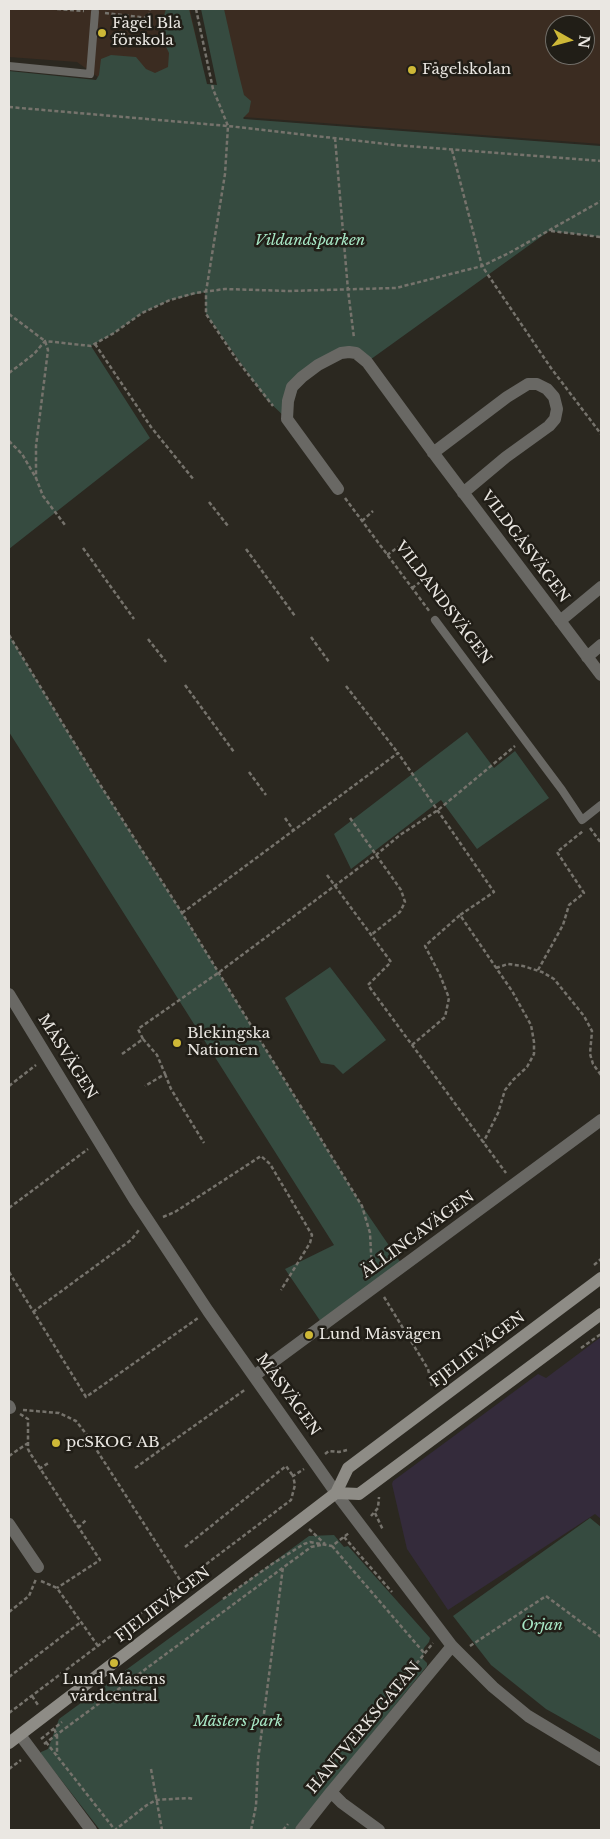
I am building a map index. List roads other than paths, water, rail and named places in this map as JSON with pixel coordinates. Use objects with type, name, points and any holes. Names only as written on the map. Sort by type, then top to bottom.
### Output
[{"type":"main road","name":"FJELIEVÄGEN","points":[[9,1743],[336,1493],[348,1468],[601,1278]]},
{"type":"main road","points":[[336,1493],[359,1494],[601,1314]]},
{"type":"street","name":"VILDGÅSVÄGEN","points":[[338,489],[286,419],[292,387],[302,377],[318,365],[341,353],[356,353],[367,362],[433,453],[601,675]]},
{"type":"street","name":"VILDGÅSVÄGEN","points":[[433,453],[507,397],[528,384],[537,384],[547,389],[554,397],[557,409],[555,419],[464,493]]},
{"type":"street","name":"VILDGÅSVÄGEN","points":[[560,621],[601,587]]},
{"type":"street","points":[[587,657],[601,645]]},
{"type":"street","name":"MÅSVÄGEN","points":[[9,994],[149,1222],[208,1311],[336,1493],[456,1649],[493,1687],[528,1716],[601,1760]]},
{"type":"street","name":"ÄLLINGAVÄGEN","points":[[255,1378],[601,1120]]},
{"type":"street","points":[[9,1524],[35,1574]]},
{"type":"street","name":"HANTVERKSGATAN","points":[[301,1830],[330,1792],[437,1666],[456,1649]]},
{"type":"street","points":[[20,1735],[91,1830]]},
{"type":"street","points":[[330,1792],[379,1830]]},
{"type":"lane","points":[[9,66],[90,74],[95,12]]},
{"type":"lane","name":"VILDANDSVÄGEN","points":[[435,620],[562,790],[582,820],[601,805]]},
{"type":"place","name":"Fågel Blå förskola","points":[[102,33]]},
{"type":"place","name":"Fågelskolan","points":[[412,70]]},
{"type":"place","name":"Blekingska Nationen","points":[[177,1043]]},
{"type":"place","name":"Lund Måsvägen","points":[[309,1335]]},
{"type":"place","name":"pcSKOG AB","points":[[56,1443]]},
{"type":"place","name":"Lund Måsens vårdcentral","points":[[114,1663]]},
{"type":"park label","name":"Vildandsparken","points":[[310,241]]},
{"type":"park label","name":"Örjan","points":[[542,1626]]},
{"type":"park label","name":"Mästers park","points":[[238,1722]]}]
